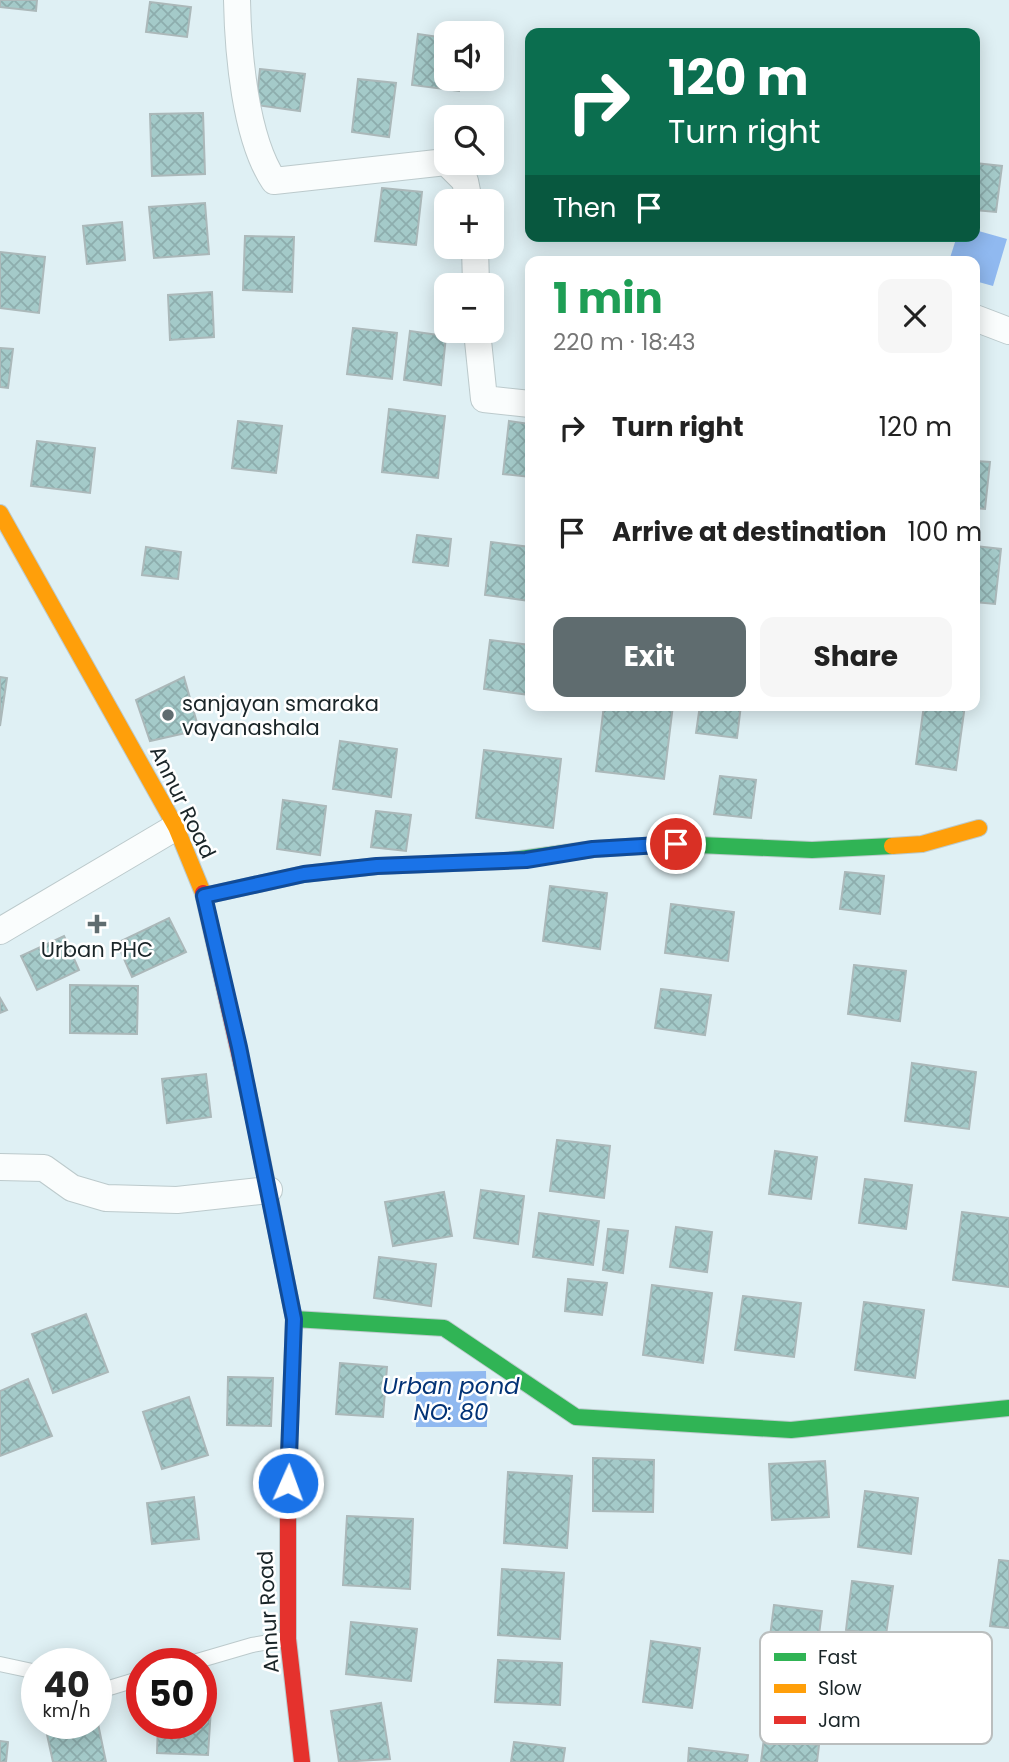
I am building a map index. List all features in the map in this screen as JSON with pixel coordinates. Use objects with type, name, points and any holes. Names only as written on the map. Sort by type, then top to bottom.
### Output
[{"type":"street","points":[[237,0],[238,55],[262,163],[274,181],[434,163]]},
{"type":"street","points":[[980,320],[1009,331]]},
{"type":"street","points":[[478,343],[484,399],[525,403]]},
{"type":"street","name":"Annur Road","points":[[0,513],[176,827],[204,896],[269,1190],[294,1319],[286,1538],[288,1639],[302,1762]]},
{"type":"street","points":[[0,932],[176,827]]},
{"type":"street","points":[[204,896],[304,874],[377,866],[526,860],[593,849],[676,844],[812,850],[922,844],[979,828]]},
{"type":"street","points":[[0,1167],[44,1168],[72,1188],[106,1198],[177,1200],[269,1190]]},
{"type":"street","points":[[294,1319],[444,1328],[576,1417],[791,1430],[1009,1408]]},
{"type":"lane","points":[[217,1655],[252,1645],[288,1639]]},
{"type":"lane","points":[[0,1664],[21,1669]]},
{"type":"water","points":[[980,231],[1007,239],[993,286],[980,282],[980,256],[951,256],[955,242],[980,242]]},
{"type":"water","name":"Urban pond NO: 80","points":[[486,1371],[487,1427],[416,1427],[416,1372]]},
{"type":"building","points":[[0,0],[37,0],[36,11],[0,7]]},
{"type":"building","points":[[150,2],[191,7],[187,37],[146,32]]},
{"type":"building","points":[[418,34],[434,36],[434,88],[412,85]]},
{"type":"building","points":[[260,69],[305,74],[300,111],[256,105]]},
{"type":"building","points":[[358,79],[396,83],[389,137],[352,132]]},
{"type":"building","points":[[203,113],[205,174],[152,176],[150,114]]},
{"type":"building","points":[[980,164],[1002,166],[996,212],[980,210]]},
{"type":"building","points":[[382,188],[422,192],[416,245],[375,241]]},
{"type":"building","points":[[205,203],[209,254],[154,258],[149,207]]},
{"type":"building","points":[[122,222],[125,260],[87,264],[83,226]]},
{"type":"building","points":[[245,236],[294,237],[292,292],[243,290]]},
{"type":"building","points":[[0,252],[45,257],[39,313],[0,308]]},
{"type":"building","points":[[212,292],[214,337],[170,340],[168,295]]},
{"type":"building","points":[[353,328],[397,333],[392,379],[347,374]]},
{"type":"building","points":[[410,331],[434,334],[434,343],[445,343],[441,385],[404,380]]},
{"type":"building","points":[[0,348],[13,349],[8,388],[0,387]]},
{"type":"building","points":[[389,409],[445,416],[438,478],[382,472]]},
{"type":"building","points":[[238,421],[282,426],[276,473],[232,468]]},
{"type":"building","points":[[509,421],[525,423],[525,476],[503,474]]},
{"type":"building","points":[[37,441],[95,448],[90,493],[31,486]]},
{"type":"building","points":[[980,461],[990,462],[985,509],[980,508]]},
{"type":"building","points":[[417,535],[451,539],[448,566],[413,562]]},
{"type":"building","points":[[491,542],[525,546],[525,600],[485,595]]},
{"type":"building","points":[[146,547],[181,552],[178,579],[142,575]]},
{"type":"building","points":[[980,547],[1001,549],[995,604],[980,602]]},
{"type":"building","points":[[490,640],[525,644],[525,694],[484,689]]},
{"type":"building","points":[[0,677],[7,678],[0,726]]},
{"type":"building","name":"sanjayan smaraka vayanashala","points":[[184,677],[199,730],[150,741],[136,700]]},
{"type":"building","points":[[603,711],[672,711],[664,779],[596,771]]},
{"type":"building","points":[[699,711],[740,711],[737,738],[696,733]]},
{"type":"building","points":[[923,711],[964,711],[956,770],[916,764]]},
{"type":"building","points":[[340,741],[397,749],[391,797],[333,789]]},
{"type":"building","points":[[484,750],[561,759],[553,828],[476,818]]},
{"type":"building","points":[[720,776],[756,780],[751,818],[714,814]]},
{"type":"building","points":[[283,800],[326,806],[320,855],[277,849]]},
{"type":"building","points":[[376,811],[411,815],[406,851],[371,847]]},
{"type":"building","points":[[845,872],[884,876],[880,914],[840,909]]},
{"type":"building","points":[[550,886],[607,893],[600,949],[543,941]]},
{"type":"building","points":[[671,904],[734,912],[728,961],[665,953]]},
{"type":"building","points":[[169,918],[186,952],[132,977],[117,943]]},
{"type":"building","points":[[64,936],[79,970],[37,990],[21,956]]},
{"type":"building","points":[[854,965],[906,971],[900,1021],[848,1014]]},
{"type":"building","points":[[70,985],[138,986],[137,1034],[70,1033]]},
{"type":"building","points":[[661,989],[711,995],[705,1035],[655,1028]]},
{"type":"building","points":[[0,998],[7,1010],[0,1013]]},
{"type":"building","points":[[912,1063],[976,1072],[969,1129],[905,1121]]},
{"type":"building","points":[[206,1074],[211,1117],[167,1123],[162,1079]]},
{"type":"building","points":[[557,1140],[610,1146],[604,1198],[550,1191]]},
{"type":"building","points":[[775,1151],[817,1157],[811,1199],[769,1194]]},
{"type":"building","points":[[865,1179],[912,1185],[906,1229],[859,1223]]},
{"type":"building","points":[[481,1190],[524,1196],[518,1244],[474,1238]]},
{"type":"building","points":[[444,1192],[452,1236],[393,1246],[385,1202]]},
{"type":"building","points":[[962,1212],[1009,1218],[1009,1287],[953,1280]]},
{"type":"building","points":[[539,1213],[599,1221],[593,1265],[533,1257]]},
{"type":"building","points":[[676,1227],[712,1232],[707,1272],[670,1267]]},
{"type":"building","points":[[608,1229],[628,1231],[623,1273],[603,1270]]},
{"type":"building","points":[[379,1257],[436,1264],[431,1306],[374,1298]]},
{"type":"building","points":[[568,1279],[607,1283],[602,1315],[565,1311]]},
{"type":"building","points":[[652,1285],[712,1293],[703,1363],[643,1355]]},
{"type":"building","points":[[743,1296],[801,1303],[794,1357],[735,1350]]},
{"type":"building","points":[[864,1302],[924,1310],[915,1378],[855,1370]]},
{"type":"building","points":[[86,1314],[108,1372],[53,1393],[32,1334]]},
{"type":"building","points":[[340,1363],[387,1367],[383,1417],[336,1414]]},
{"type":"building","points":[[228,1377],[273,1378],[271,1426],[227,1425]]},
{"type":"building","points":[[28,1379],[52,1436],[0,1456],[0,1391]]},
{"type":"building","points":[[189,1397],[208,1455],[162,1469],[143,1412]]},
{"type":"building","points":[[593,1458],[654,1460],[653,1512],[593,1511]]},
{"type":"building","points":[[825,1461],[829,1517],[772,1520],[769,1464]]},
{"type":"building","points":[[508,1472],[572,1476],[567,1548],[504,1543]]},
{"type":"building","points":[[865,1491],[918,1498],[911,1554],[858,1547]]},
{"type":"building","points":[[194,1497],[199,1539],[152,1544],[147,1503]]},
{"type":"building","points":[[347,1516],[413,1519],[410,1589],[343,1585]]},
{"type":"building","points":[[999,1560],[1009,1561],[1009,1628],[990,1626]]},
{"type":"building","points":[[502,1569],[564,1573],[560,1639],[498,1635]]},
{"type":"building","points":[[852,1581],[893,1586],[886,1632],[846,1630]]},
{"type":"building","points":[[774,1605],[822,1611],[819,1632],[771,1632]]},
{"type":"building","points":[[351,1622],[417,1629],[411,1681],[346,1674]]},
{"type":"building","points":[[651,1641],[700,1648],[692,1708],[643,1702]]},
{"type":"building","points":[[498,1660],[562,1663],[560,1705],[495,1702]]},
{"type":"building","points":[[381,1703],[390,1759],[339,1762],[331,1711]]},
{"type":"building","points":[[48,1739],[101,1739],[106,1762],[53,1762]]},
{"type":"building","points":[[157,1739],[209,1739],[208,1755],[157,1753]]},
{"type":"building","points":[[0,1741],[8,1742],[6,1762],[0,1762]]},
{"type":"building","points":[[514,1742],[565,1748],[563,1762],[511,1762]]},
{"type":"building","points":[[763,1744],[819,1745],[817,1762],[761,1762]]},
{"type":"building","points":[[689,1748],[748,1755],[747,1762],[688,1762]]},
{"type":"traffic: fast","points":[[505,861],[593,849],[676,844],[812,850],[892,846]]},
{"type":"traffic: fast","points":[[255,1124],[294,1319],[288,1480]]},
{"type":"traffic: fast","points":[[294,1319],[444,1328],[576,1417],[791,1430],[1009,1408]]},
{"type":"traffic: slow","points":[[0,513],[176,827],[203,893]]},
{"type":"traffic: slow","points":[[892,846],[922,844],[979,828]]},
{"type":"traffic: slow","points":[[204,896],[304,874],[377,866],[505,861]]},
{"type":"traffic: jam","points":[[203,893],[255,1124]]},
{"type":"traffic: jam","points":[[288,1480],[288,1639],[302,1762]]},
{"type":"place","name":"sanjayan smaraka vayanashala","points":[[168,715]]},
{"type":"place","name":"Urban PHC","points":[[97,924]]},
{"type":"route","points":[[288,1483],[294,1319],[239,1047],[204,896],[304,874],[377,866],[526,860],[593,849],[676,844]]}]
